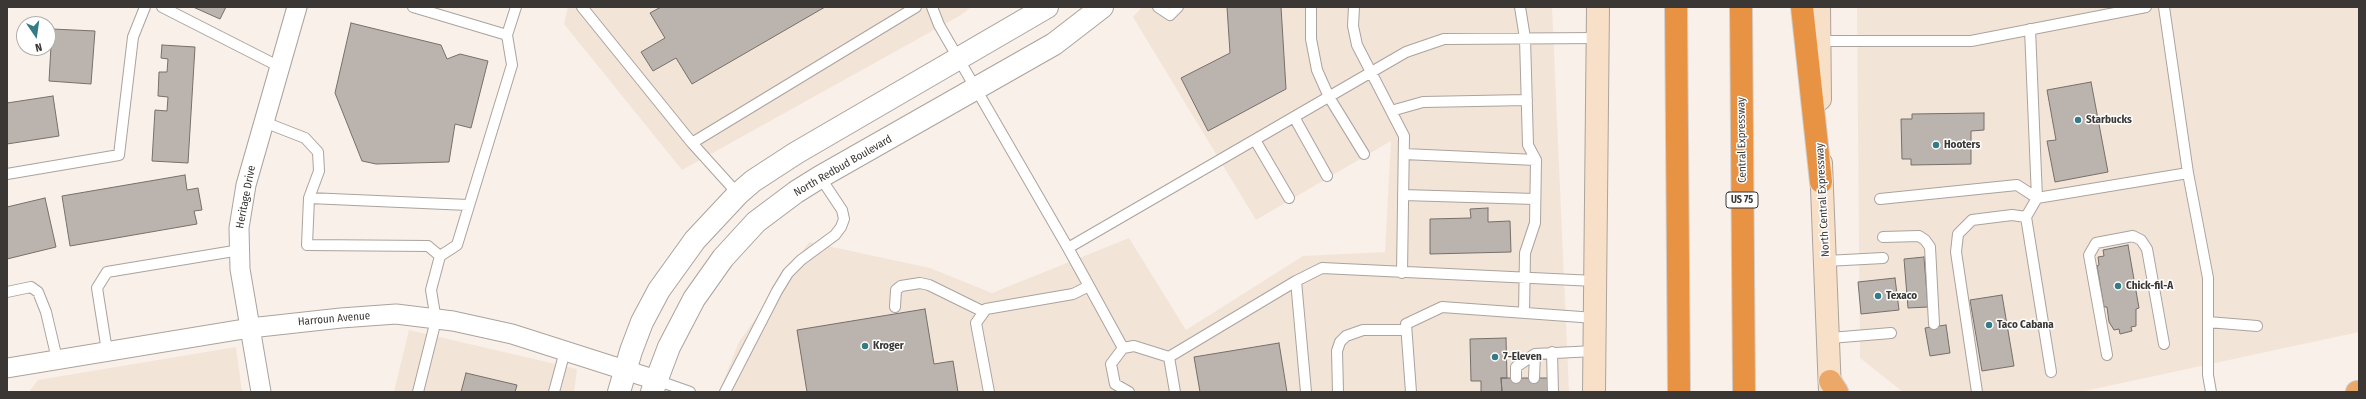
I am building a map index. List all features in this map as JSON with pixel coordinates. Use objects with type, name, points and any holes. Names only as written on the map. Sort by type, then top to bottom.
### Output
[{"type":"highway","points":[[1676,7],[1679,392]]},
{"type":"highway","name":"Central Expressway","points":[[1741,7],[1744,392]]},
{"type":"highway","points":[[1802,7],[1821,182]]},
{"type":"main road","points":[[1594,392],[1599,38],[1598,7]]},
{"type":"main road","name":"North Central Expressway","points":[[1818,7],[1821,182],[1832,389]]},
{"type":"street","name":"Heritage Drive","points":[[261,392],[240,269],[239,228],[246,186],[297,7]]},
{"type":"street","points":[[619,392],[624,370],[642,322],[672,270],[710,222],[738,194],[758,177],[796,153],[1046,7]]},
{"type":"street","name":"North Redbud Boulevard","points":[[654,386],[681,322],[694,299],[723,258],[756,222],[796,192],[820,177],[1054,44],[1102,7]]},
{"type":"street","name":"Harroun Avenue","points":[[7,368],[250,328],[341,318],[396,314],[453,321],[512,334],[624,370],[654,386]]},
{"type":"lane","points":[[7,174],[119,155],[133,37],[145,7]]},
{"type":"lane","points":[[162,7],[280,67]]},
{"type":"lane","points":[[413,7],[507,35]]},
{"type":"lane","points":[[418,392],[436,320],[431,290],[440,256],[457,245],[512,65],[507,35],[516,7]]},
{"type":"lane","points":[[582,7],[692,143],[738,194]]},
{"type":"lane","points":[[692,143],[916,7]]},
{"type":"lane","points":[[932,7],[939,25],[1068,248],[1123,348]]},
{"type":"lane","points":[[1158,7],[1170,15],[1178,7]]},
{"type":"lane","points":[[1311,7],[1310,39],[1317,70],[1329,97],[1364,154]]},
{"type":"lane","points":[[1354,7],[1353,26],[1356,45],[1404,136],[1402,273]]},
{"type":"lane","points":[[1520,7],[1525,38],[1528,145],[1536,160],[1535,223],[1525,253],[1524,313]]},
{"type":"lane","points":[[1819,41],[1971,41],[2146,7]]},
{"type":"lane","points":[[2164,7],[2188,173],[2208,278],[2208,375],[2211,392]]},
{"type":"lane","points":[[2030,29],[2037,198],[2026,217],[2051,372]]},
{"type":"lane","points":[[1068,248],[1406,52],[1444,39],[1599,38]]},
{"type":"lane","points":[[1391,111],[1423,102],[1527,100]]},
{"type":"lane","points":[[1294,117],[1327,176]]},
{"type":"lane","points":[[264,122],[305,138],[318,152],[319,171],[309,198],[307,245],[428,246],[440,256]]},
{"type":"lane","points":[[1255,140],[1289,198]]},
{"type":"lane","points":[[1404,154],[1536,160]]},
{"type":"lane","points":[[1880,198],[2017,185],[2037,198],[2188,173]]},
{"type":"lane","points":[[725,392],[777,291],[788,273],[835,235],[841,227],[844,219],[842,210],[820,177]]},
{"type":"lane","points":[[1403,195],[1535,199]]},
{"type":"lane","points":[[309,198],[468,205]]},
{"type":"lane","points":[[1978,392],[1956,252],[1958,234],[1972,220],[2012,215],[2026,217]]},
{"type":"lane","points":[[1883,237],[1919,236],[1925,240],[1930,247],[1934,324]]},
{"type":"lane","points":[[2107,355],[2089,255],[2096,243],[2133,236],[2141,240],[2147,249],[2164,344]]},
{"type":"lane","points":[[107,351],[97,288],[107,272],[240,250]]},
{"type":"lane","points":[[1826,261],[1883,258]]},
{"type":"lane","points":[[1129,392],[1115,384],[1111,364],[1123,348],[1134,346],[1169,357],[1296,281],[1322,268],[1595,281]]},
{"type":"lane","points":[[1296,281],[1306,392]]},
{"type":"lane","points":[[895,307],[896,290],[901,286],[920,284],[929,286],[984,312]]},
{"type":"lane","points":[[989,392],[976,322],[986,309],[1073,294],[1089,286]]},
{"type":"lane","points":[[7,292],[31,287],[38,292],[46,312],[57,359]]},
{"type":"lane","points":[[1411,392],[1406,324],[1442,308],[1595,318]]},
{"type":"lane","points":[[2208,322],[2257,326]]},
{"type":"lane","points":[[1338,392],[1337,351],[1340,342],[1346,336],[1364,330],[1406,330]]},
{"type":"lane","points":[[1830,338],[1891,334]]},
{"type":"lane","points":[[554,392],[565,351]]},
{"type":"lane","points":[[1516,378],[1516,367],[1535,354],[1594,351]]},
{"type":"lane","points":[[1552,352],[1553,392]]},
{"type":"lane","points":[[1534,378],[1535,354]]},
{"type":"lane","points":[[1169,357],[1175,392]]},
{"type":"lane","points":[[654,386],[690,392]]},
{"type":"shaded area","points":[[568,7],[971,7],[961,15],[682,170],[564,24]]},
{"type":"shaded area","points":[[1142,7],[1552,7],[1569,392],[719,392],[739,342],[809,242],[930,268],[992,293],[1129,238],[1186,330],[1303,256],[1385,252],[1391,141],[1256,220],[1133,17]]},
{"type":"shaded area","points":[[1857,7],[2359,7],[2359,332],[2080,392],[1903,392],[1860,358]]},
{"type":"shaded area","points":[[409,330],[577,369],[574,392],[394,392]]},
{"type":"shaded area","points":[[236,347],[242,392],[29,392],[38,380]]},
{"type":"building","points":[[193,7],[226,7],[220,19]]},
{"type":"building","points":[[661,7],[825,7],[692,84],[676,58],[653,71],[641,52],[665,38],[650,13]]},
{"type":"building","points":[[1227,7],[1281,7],[1286,89],[1208,131],[1181,78],[1230,53]]},
{"type":"building","points":[[351,23],[441,45],[447,59],[460,54],[488,61],[471,128],[455,124],[449,162],[376,164],[362,161],[335,93]]},
{"type":"building","points":[[56,29],[95,31],[91,84],[49,81],[50,56],[56,56]]},
{"type":"building","points":[[162,45],[195,47],[188,163],[152,161],[155,110],[167,111],[168,97],[158,96],[159,72],[167,72],[168,59],[161,58]]},
{"type":"building","points":[[2091,82],[2108,172],[2055,182],[2047,141],[2056,140],[2047,90]]},
{"type":"building","points":[[53,96],[59,136],[7,144],[7,103]]},
{"type":"building","name":"Hooters","points":[[1984,113],[1984,130],[1971,131],[1971,164],[1911,165],[1911,159],[1902,159],[1901,119],[1912,119],[1912,114]]},
{"type":"building","points":[[185,175],[187,190],[198,188],[202,210],[194,211],[197,224],[70,246],[62,196]]},
{"type":"building","points":[[45,198],[56,247],[7,259],[7,207]]},
{"type":"building","points":[[1488,208],[1488,222],[1510,221],[1511,252],[1430,254],[1430,219],[1471,218],[1470,209]]},
{"type":"building","name":"Chick-fil-A","points":[[2128,245],[2139,308],[2136,309],[2136,326],[2131,327],[2132,331],[2120,334],[2119,329],[2114,330],[2109,322],[2107,307],[2104,307],[2097,266],[2099,265],[2098,257],[2104,256],[2103,250]]},
{"type":"building","points":[[1924,257],[1928,307],[1908,308],[1904,259]]},
{"type":"building","name":"Texaco","points":[[1895,278],[1899,310],[1861,314],[1858,282]]},
{"type":"building","points":[[2002,295],[2014,366],[1982,371],[1970,300]]},
{"type":"building","name":"Kroger","points":[[925,309],[934,364],[953,361],[958,392],[807,392],[797,330]]},
{"type":"building","points":[[1946,325],[1950,353],[1930,356],[1925,328]]},
{"type":"building","points":[[1506,338],[1507,378],[1501,378],[1502,392],[1481,392],[1481,381],[1471,381],[1470,339]]},
{"type":"building","points":[[1279,343],[1287,392],[1200,392],[1194,357]]},
{"type":"building","points":[[466,373],[517,385],[515,392],[461,392]]},
{"type":"building","points":[[1501,378],[1549,378],[1549,392],[1502,392]]},
{"type":"place","name":"Starbucks","points":[[2078,120]]},
{"type":"place","name":"Hooters","points":[[1936,145]]},
{"type":"place","name":"Chick-fil-A","points":[[2118,286]]},
{"type":"place","name":"Texaco","points":[[1878,296]]},
{"type":"place","name":"Taco Cabana","points":[[1989,325]]},
{"type":"place","name":"Kroger","points":[[865,346]]},
{"type":"place","name":"7-Eleven","points":[[1495,357]]}]
